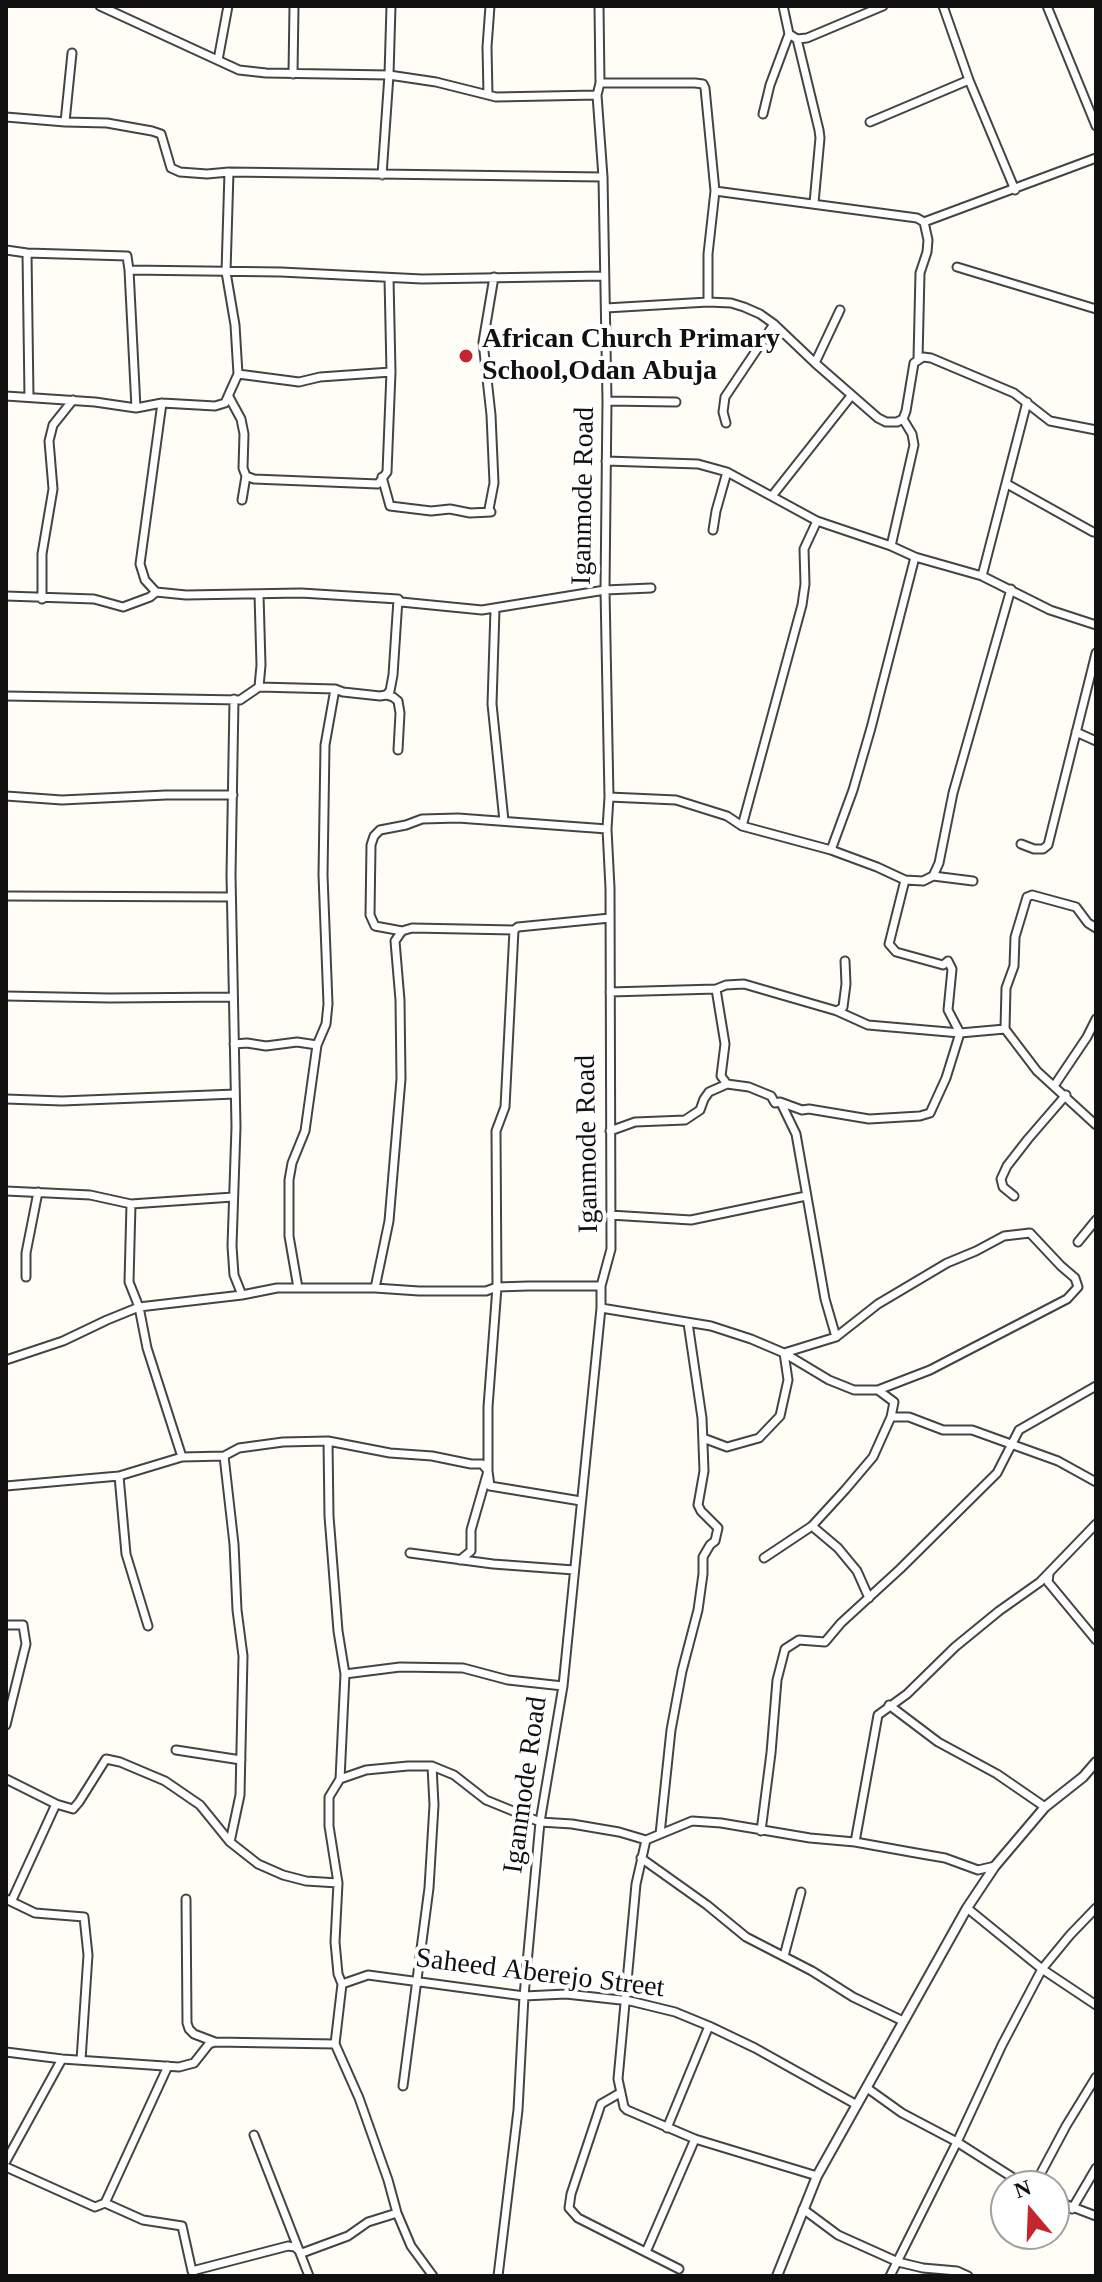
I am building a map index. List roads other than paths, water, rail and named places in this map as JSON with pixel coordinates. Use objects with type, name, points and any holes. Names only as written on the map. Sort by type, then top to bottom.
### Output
[{"type":"street","points":[[100,6],[239,70],[389,75],[436,82],[488,95],[597,95]]},
{"type":"street","points":[[218,60],[228,6]]},
{"type":"street","points":[[293,74],[294,6]]},
{"type":"street","points":[[382,175],[391,6]]},
{"type":"street","points":[[488,95],[490,6]]},
{"type":"street","name":"Iganmode Road","points":[[498,2276],[518,2110],[524,1996],[540,1822],[563,1686],[601,1286],[611,1249],[605,590],[607,401],[603,177],[597,95],[600,83],[599,6]]},
{"type":"street","points":[[763,114],[789,34],[783,6]]},
{"type":"street","points":[[789,34],[797,39],[807,38],[883,6]]},
{"type":"street","points":[[943,6],[969,80],[1015,190]]},
{"type":"street","points":[[1047,6],[1096,126]]},
{"type":"street","points":[[797,39],[820,138],[814,203]]},
{"type":"street","points":[[65,122],[72,53]]},
{"type":"street","points":[[870,122],[969,80]]},
{"type":"street","points":[[600,83],[688,82],[703,84],[705,88],[715,191],[708,254],[708,302]]},
{"type":"street","points":[[6,117],[107,123],[152,131],[161,134],[171,168],[180,172],[603,177]]},
{"type":"street","points":[[924,222],[1096,158]]},
{"type":"street","points":[[6,396],[136,408],[162,403],[215,406],[225,403],[238,374],[235,325],[226,272],[229,172]]},
{"type":"street","points":[[715,191],[917,218],[924,222],[928,240],[920,273],[918,359]]},
{"type":"street","points":[[6,250],[127,256],[136,408]]},
{"type":"street","points":[[27,253],[29,397]]},
{"type":"street","points":[[957,267],[1096,309]]},
{"type":"street","points":[[129,270],[281,272],[422,279],[604,276]]},
{"type":"street","points":[[382,477],[390,506],[431,511],[491,512],[494,483],[491,415],[483,342],[494,277]]},
{"type":"street","points":[[246,476],[254,479],[368,485],[378,484],[387,472],[391,372],[389,278]]},
{"type":"street","points":[[606,308],[708,302],[744,307],[774,324],[851,396],[886,422],[903,419],[914,363],[923,357],[1014,393],[1050,421],[1096,430]]},
{"type":"street","points":[[815,363],[840,310]]},
{"type":"street","points":[[726,423],[723,412],[725,397],[774,324]]},
{"type":"street","points":[[238,374],[299,382],[320,377],[391,372]]},
{"type":"street","points":[[772,496],[851,396]]},
{"type":"street","points":[[229,397],[241,419],[244,434],[243,468],[246,476],[242,500]]},
{"type":"street","points":[[42,599],[42,554],[53,489],[49,441],[53,425],[73,400]]},
{"type":"street","points":[[607,401],[676,402]]},
{"type":"street","points":[[982,576],[1027,402]]},
{"type":"street","points":[[162,403],[140,564],[145,580],[156,592],[186,595],[301,593],[398,599],[401,602],[482,610],[605,590],[651,588]]},
{"type":"street","points":[[891,546],[914,445],[912,434],[903,419]]},
{"type":"street","points":[[606,461],[698,464],[727,472],[817,521],[915,557],[982,576],[1050,610],[1096,625]]},
{"type":"street","points":[[713,530],[727,472]]},
{"type":"street","points":[[1007,484],[1096,532]]},
{"type":"street","points":[[742,826],[802,605],[804,549],[817,521]]},
{"type":"street","points":[[831,850],[853,790],[915,557]]},
{"type":"street","points":[[933,876],[939,863],[953,793],[1011,589]]},
{"type":"street","points":[[6,596],[94,599],[123,607],[156,592]]},
{"type":"street","points":[[259,594],[259,687]]},
{"type":"street","points":[[386,695],[390,691],[393,675],[398,599]]},
{"type":"street","points":[[495,609],[492,704],[504,821]]},
{"type":"street","points":[[1021,844],[1034,849],[1043,849],[1048,845],[1096,653]]},
{"type":"street","points":[[6,696],[240,700],[259,687],[335,689],[386,695],[398,701],[398,750]]},
{"type":"street","points":[[298,1288],[289,1236],[289,1180],[292,1163],[305,1131],[317,1045],[326,1024],[328,1004],[323,875],[325,745],[335,689]]},
{"type":"street","points":[[234,699],[231,897],[235,1094],[232,1246],[234,1275],[242,1295]]},
{"type":"street","points":[[1076,732],[1096,741]]},
{"type":"street","points":[[6,796],[62,800],[233,795]]},
{"type":"street","points":[[609,797],[676,800],[727,816],[742,826],[831,850],[905,880],[923,881],[933,876],[973,881]]},
{"type":"street","points":[[607,829],[458,818],[422,819],[380,830],[371,845],[370,915],[375,926],[402,931],[412,928],[514,930],[518,927],[610,918]]},
{"type":"street","points":[[610,1131],[635,1122],[685,1120],[700,1110],[709,1092],[727,1084],[749,1087],[771,1096],[775,1103],[802,1110],[869,1119],[928,1114],[946,1078],[960,1033],[948,1010],[952,969],[948,961],[943,965],[896,952],[889,944],[905,880]]},
{"type":"street","points":[[1096,928],[1076,907],[1032,895],[1027,897],[1015,937],[1014,966],[1006,988],[1005,1029],[1037,1071],[1096,1125]]},
{"type":"street","points":[[6,896],[231,897]]},
{"type":"street","points":[[514,930],[505,1107],[496,1131],[497,1287],[488,1407],[488,1471],[490,1486],[581,1501]]},
{"type":"street","points":[[375,1288],[389,1221],[398,1118],[400,1000],[395,941],[402,931]]},
{"type":"street","points":[[837,1011],[843,1007],[845,961]]},
{"type":"street","points":[[610,992],[716,989],[744,984],[837,1011],[868,1025],[960,1033],[1005,1029]]},
{"type":"street","points":[[716,989],[725,1044],[721,1076],[727,1084]]},
{"type":"street","points":[[6,996],[233,997]]},
{"type":"street","points":[[1054,1086],[1096,1019]]},
{"type":"street","points":[[234,1044],[266,1046],[297,1042],[317,1045]]},
{"type":"street","points":[[6,1099],[62,1101],[235,1094]]},
{"type":"street","points":[[1014,1196],[1003,1187],[1001,1179],[1007,1166],[1066,1095]]},
{"type":"street","points":[[780,1102],[796,1134],[825,1299],[836,1337]]},
{"type":"street","points":[[6,1191],[90,1195],[131,1204],[233,1197]]},
{"type":"street","points":[[26,1277],[26,1253],[38,1192]]},
{"type":"street","points":[[610,1215],[691,1220],[806,1196]]},
{"type":"street","points":[[131,1204],[129,1282],[182,1457]]},
{"type":"street","points":[[1078,1242],[1096,1220]]},
{"type":"street","points":[[601,1308],[711,1326],[784,1353],[829,1380],[854,1390],[878,1390],[930,1370],[1067,1299],[1078,1287],[1075,1278],[1030,1233],[1004,1236],[947,1263],[878,1304],[836,1337],[784,1353]]},
{"type":"street","points":[[6,1360],[63,1341],[139,1307],[277,1288],[486,1291],[497,1287],[601,1286]]},
{"type":"street","points":[[660,1834],[671,1730],[698,1610],[703,1557],[715,1541],[718,1528],[698,1505],[704,1471],[702,1418],[688,1323]]},
{"type":"street","points":[[703,1438],[727,1447],[759,1438],[780,1416],[788,1380],[784,1353]]},
{"type":"street","points":[[761,1831],[777,1680],[785,1649],[799,1640],[825,1642],[997,1473],[1019,1430],[1096,1386]]},
{"type":"street","points":[[764,1558],[812,1526],[873,1457],[891,1417],[894,1402],[878,1390]]},
{"type":"street","points":[[891,1417],[909,1417],[943,1430],[972,1430],[1058,1461],[1096,1482]]},
{"type":"street","points":[[6,1486],[119,1476],[182,1457],[224,1456],[239,1448],[283,1442],[328,1441],[378,1451],[482,1464],[488,1471]]},
{"type":"street","points":[[328,1441],[329,1516],[338,1631],[345,1674],[340,1779],[329,1797],[329,1826],[338,1883],[335,1942],[342,1984],[335,2044],[359,2098],[397,2213],[411,2246],[433,2276]]},
{"type":"street","points":[[224,1456],[243,1656],[240,1795],[230,1842]]},
{"type":"street","points":[[460,1560],[471,1551],[471,1530],[488,1471]]},
{"type":"street","points":[[119,1476],[126,1554],[148,1626]]},
{"type":"street","points":[[855,1842],[878,1715],[907,1694],[955,1647],[1049,1574],[1096,1524]]},
{"type":"street","points":[[812,1526],[838,1548],[857,1571],[869,1598]]},
{"type":"street","points":[[410,1553],[574,1570]]},
{"type":"street","points":[[1049,1574],[1048,1582],[1096,1640]]},
{"type":"street","points":[[6,1625],[23,1625],[26,1644],[6,1725]]},
{"type":"street","points":[[345,1674],[400,1667],[463,1668],[508,1680],[563,1686]]},
{"type":"street","points":[[889,1705],[938,1742],[997,1774],[1045,1807]]},
{"type":"street","points":[[176,1750],[241,1760]]},
{"type":"street","points":[[6,1779],[73,1809],[106,1759],[120,1762],[165,1781],[200,1805],[230,1842],[258,1864],[306,1881],[338,1883]]},
{"type":"street","points":[[777,2276],[817,2176],[967,1908],[995,1866],[1045,1807],[1083,1777],[1096,1762]]},
{"type":"street","points":[[340,1779],[366,1770],[432,1766],[454,1775],[486,1800],[540,1822],[572,1824],[646,1840],[692,1821],[721,1823],[945,1858],[978,1870],[995,1866]]},
{"type":"street","points":[[403,2086],[429,1888],[434,1805],[432,1766]]},
{"type":"street","points":[[56,1804],[9,1900],[35,1913],[84,1917],[88,1955],[81,2060]]},
{"type":"street","points":[[624,2107],[618,2079],[636,1884],[646,1840]]},
{"type":"street","points":[[641,1858],[746,1937],[853,1997],[903,2021]]},
{"type":"street","points":[[784,1956],[801,1892]]},
{"type":"street","points":[[186,1899],[187,2023],[194,2034],[215,2042]]},
{"type":"street","points":[[967,1908],[1042,1969],[1096,2005]]},
{"type":"street","points":[[890,2276],[1042,1969],[1096,1908]]},
{"type":"street","name":"Saheed Aberejo Street","points":[[342,1984],[368,1975],[524,1996],[566,1994],[626,2001],[675,2012],[755,2048],[857,2105]]},
{"type":"street","points":[[667,2128],[709,2026]]},
{"type":"street","points":[[6,2052],[62,2059],[188,2066],[209,2044],[215,2042],[335,2044]]},
{"type":"street","points":[[62,2059],[6,2164],[95,2207],[105,2203],[168,2066]]},
{"type":"street","points":[[1043,2170],[1096,2077]]},
{"type":"street","points":[[867,2088],[902,2113],[1001,2170]]},
{"type":"street","points":[[620,2093],[601,2104],[569,2208],[578,2218],[679,2269]]},
{"type":"street","points":[[607,2100],[695,2139],[817,2176]]},
{"type":"street","points":[[254,2135],[309,2276]]},
{"type":"street","points":[[646,2252],[695,2139]]},
{"type":"street","points":[[1096,2168],[1072,2209],[1096,2216]]},
{"type":"street","points":[[105,2203],[143,2220],[182,2226],[193,2274],[288,2246],[302,2253]]},
{"type":"street","points":[[803,2209],[838,2235],[898,2262],[957,2271],[968,2276]]},
{"type":"street","points":[[302,2253],[348,2236],[368,2222],[397,2213]]},
{"type":"place","name":"African Church Primary School,Odan Abuja","points":[[466,356]]}]
